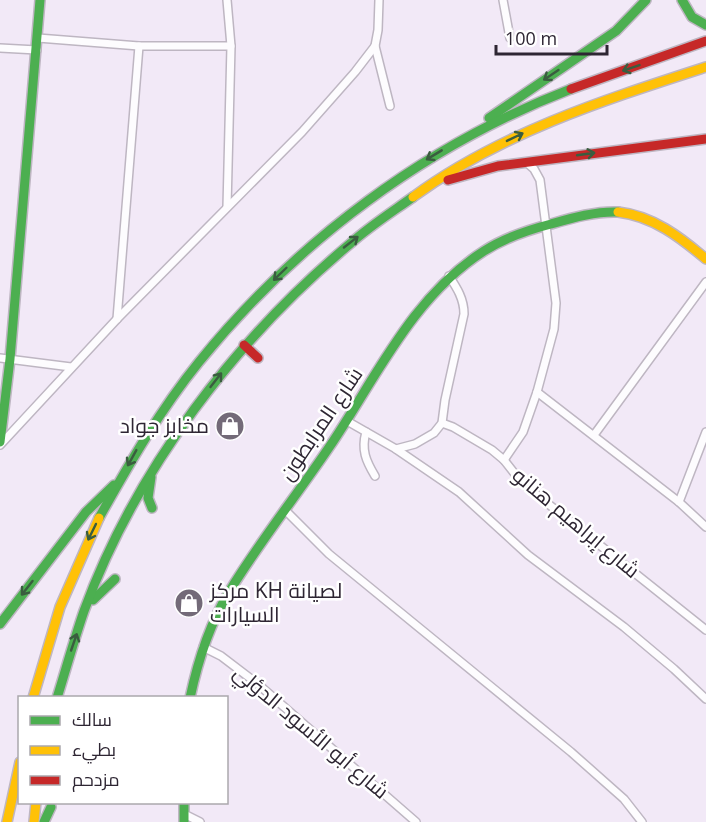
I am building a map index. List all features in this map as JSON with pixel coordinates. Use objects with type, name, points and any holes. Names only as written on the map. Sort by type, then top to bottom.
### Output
[{"type":"main road","points":[[0,444],[5,359],[37,50],[40,0]]},
{"type":"main road","points":[[465,138],[506,105],[616,31],[646,0]]},
{"type":"main road","points":[[682,0],[692,16],[706,25]]},
{"type":"main road","points":[[34,696],[54,622],[88,540],[143,438],[174,393],[208,350],[270,283],[314,243],[370,198],[418,165],[465,138],[510,114],[553,95],[706,41]]},
{"type":"main road","points":[[58,696],[85,610],[119,529],[154,466],[214,382],[244,345],[306,280],[338,253],[427,187],[477,157],[547,123],[610,98],[706,67]]},
{"type":"main road","points":[[427,187],[473,171],[706,139]]},
{"type":"main road","name":"شارع المرابطون","points":[[191,696],[203,647],[219,607],[235,580],[346,421],[399,337],[432,293],[449,276],[499,241],[515,233],[544,223],[603,213],[631,214],[663,226],[706,259]]},
{"type":"main road","points":[[244,345],[258,358]]},
{"type":"main road","points":[[152,508],[148,491],[154,466]]},
{"type":"main road","points":[[0,624],[86,512],[119,480]]},
{"type":"main road","points":[[85,610],[96,596],[115,579]]},
{"type":"main road","points":[[7,822],[18,771]]},
{"type":"main road","points":[[34,822],[36,804]]},
{"type":"main road","points":[[44,822],[51,807]]},
{"type":"street","points":[[226,208],[231,46],[227,0]]},
{"type":"street","points":[[379,0],[375,46],[390,106]]},
{"type":"street","points":[[503,0],[510,38]]},
{"type":"street","points":[[38,38],[139,46],[231,46]]},
{"type":"street","points":[[117,320],[139,46]]},
{"type":"street","points":[[0,444],[71,367],[302,132],[375,46]]},
{"type":"street","points":[[0,48],[37,50]]},
{"type":"street","points":[[540,180],[550,159]]},
{"type":"street","points":[[504,460],[523,432],[537,392],[556,315],[540,180],[534,169],[526,162]]},
{"type":"street","points":[[396,449],[425,439],[442,423],[464,309],[460,292],[449,276]]},
{"type":"street","points":[[594,435],[706,282]]},
{"type":"street","points":[[5,359],[71,367]]},
{"type":"street","points":[[537,392],[679,502],[706,527]]},
{"type":"street","points":[[346,421],[396,449],[468,499],[528,555],[624,627],[706,699]]},
{"type":"street","name":"شارع إبراهيم هنانو","points":[[442,423],[492,450],[504,460],[522,483],[706,630]]},
{"type":"street","points":[[366,432],[363,451],[366,462],[375,476]]},
{"type":"street","points":[[679,502],[706,432]]},
{"type":"street","points":[[285,510],[329,554],[572,752],[624,800],[642,822]]},
{"type":"street","name":"شارع أبو الأسود الدؤلي","points":[[203,647],[220,656],[259,685],[407,819],[417,822]]},
{"type":"street","points":[[184,818],[200,822]]},
{"type":"traffic: fast","points":[[0,442],[10,359],[40,0]]},
{"type":"traffic: fast","points":[[489,118],[616,31],[646,0]]},
{"type":"traffic: fast","points":[[682,0],[692,17],[706,25]]},
{"type":"traffic: fast","points":[[99,518],[146,438],[185,380],[237,318],[278,276],[367,201],[415,168],[465,138],[571,89]]},
{"type":"traffic: fast","points":[[58,696],[84,611],[106,558],[131,507],[161,457],[194,410],[268,321],[309,281],[351,243],[413,197]]},
{"type":"traffic: fast","points":[[190,696],[205,643],[229,592],[330,446],[397,340],[436,291],[484,251],[508,238],[576,217],[618,212]]},
{"type":"traffic: fast","points":[[151,477],[148,498],[152,508]]},
{"type":"traffic: fast","points":[[0,624],[86,512],[114,485]]},
{"type":"traffic: fast","points":[[93,600],[115,579]]},
{"type":"traffic: fast","points":[[184,804],[184,822]]},
{"type":"traffic: fast","points":[[44,822],[51,807]]},
{"type":"traffic: slow","points":[[413,197],[446,174],[517,136],[629,92],[706,67]]},
{"type":"traffic: slow","points":[[618,212],[631,214],[654,223],[676,236],[706,259]]},
{"type":"traffic: slow","points":[[34,696],[60,607],[99,518]]},
{"type":"traffic: slow","points":[[7,822],[18,771]]},
{"type":"traffic: slow","points":[[34,822],[36,804]]},
{"type":"traffic: jam","points":[[571,89],[706,41]]},
{"type":"traffic: jam","points":[[448,180],[498,166],[706,139]]},
{"type":"traffic: jam","points":[[244,345],[258,358]]},
{"type":"place","name":"مخابز جواد","points":[[230,426]]},
{"type":"place","name":"مركز KH لصيانة السيارات","points":[[189,603]]}]
